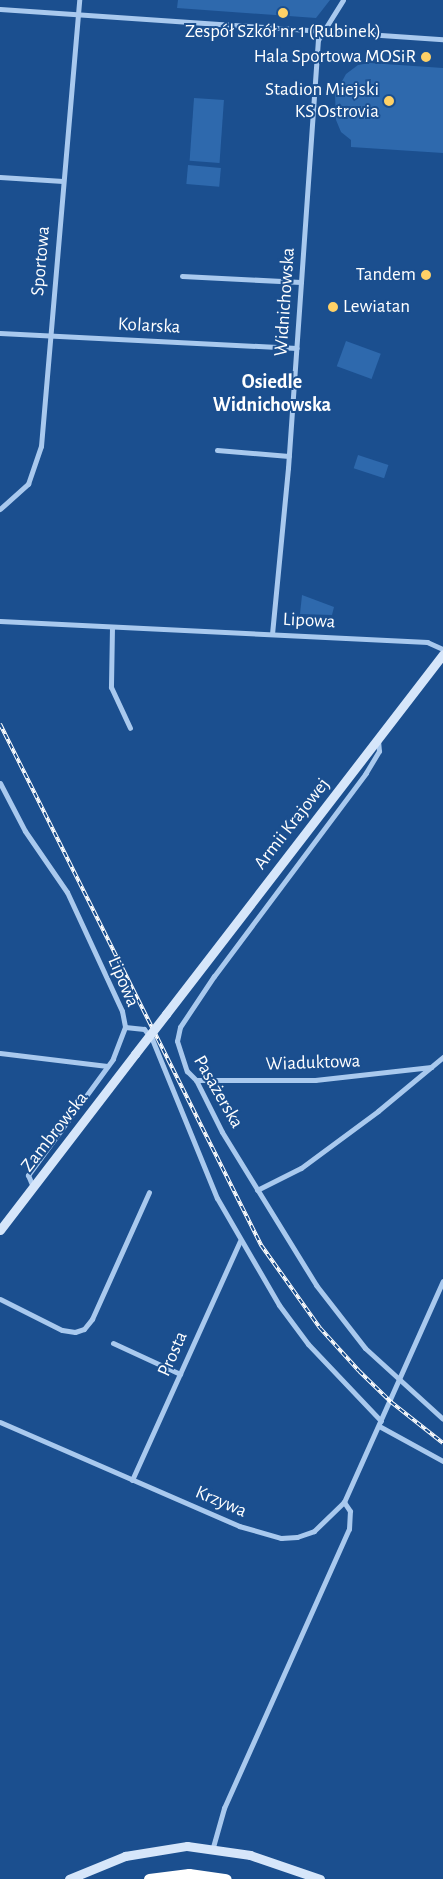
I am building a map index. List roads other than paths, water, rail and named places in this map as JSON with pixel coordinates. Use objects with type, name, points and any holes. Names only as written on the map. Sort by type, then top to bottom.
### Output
[{"type":"highway","points":[[149,1879],[189,1874],[226,1879]]},
{"type":"main road","name":"Armii Krajowej","points":[[135,1054],[443,654]]},
{"type":"main road","name":"Zambrowska","points":[[0,1230],[135,1054]]},
{"type":"main road","points":[[69,1879],[108,1862],[144,1851],[187,1846],[250,1854],[320,1879]]},
{"type":"street","name":"Sportowa","points":[[0,509],[28,484],[39,458],[79,0]]},
{"type":"street","points":[[321,31],[343,0]]},
{"type":"street","points":[[0,9],[443,39]]},
{"type":"street","name":"Widnichowska","points":[[272,634],[289,456],[318,40],[321,31]]},
{"type":"street","points":[[0,177],[63,181]]},
{"type":"street","points":[[182,276],[301,282]]},
{"type":"street","name":"Kolarska","points":[[0,333],[297,348]]},
{"type":"street","points":[[217,450],[289,456]]},
{"type":"street","name":"Lipowa","points":[[0,621],[427,642],[443,649]]},
{"type":"street","points":[[112,627],[111,687],[130,728]]},
{"type":"street","name":"Pasażerska","points":[[378,740],[379,751],[366,773],[214,976],[180,1027],[178,1050],[186,1071],[196,1080],[257,1190],[347,1329],[443,1419]]},
{"type":"street","name":"Lipowa","points":[[0,783],[25,831],[67,892],[118,1003],[125,1027],[108,1066],[28,1175],[33,1187]]},
{"type":"street","points":[[125,1027],[144,1029],[152,1039],[204,1170],[240,1241],[291,1323],[380,1424],[443,1461]]},
{"type":"street","points":[[0,1053],[108,1066]]},
{"type":"street","points":[[257,1190],[301,1168],[378,1111],[443,1057]]},
{"type":"street","name":"Wiaduktowa","points":[[196,1080],[315,1080],[431,1067]]},
{"type":"street","points":[[0,1299],[62,1330],[75,1332],[84,1329],[92,1319],[149,1192]]},
{"type":"street","name":"Prosta","points":[[132,1480],[240,1241]]},
{"type":"street","name":"Krzywa","points":[[0,1422],[239,1526],[281,1538],[314,1531],[344,1502],[401,1380],[443,1281]]},
{"type":"street","points":[[113,1344],[180,1374]]},
{"type":"street","points":[[213,1848],[224,1808],[349,1529],[350,1511],[344,1502]]},
{"type":"railway","points":[[0,724],[261,1245],[320,1328],[359,1371],[391,1402],[443,1443]]},
{"type":"place","name":"Zespół Szkół nr 1 (Rubinek)","points":[[283,13]]},
{"type":"place","name":"Hala Sportowa MOSiR","points":[[426,57]]},
{"type":"place","name":"Stadion Miejski KS Ostrovia","points":[[389,101]]},
{"type":"place","name":"Tandem","points":[[426,275]]},
{"type":"place","name":"Lewiatan","points":[[333,307]]},
{"type":"district","name":"Osiedle Widnichowska","points":[[272,394]]}]
